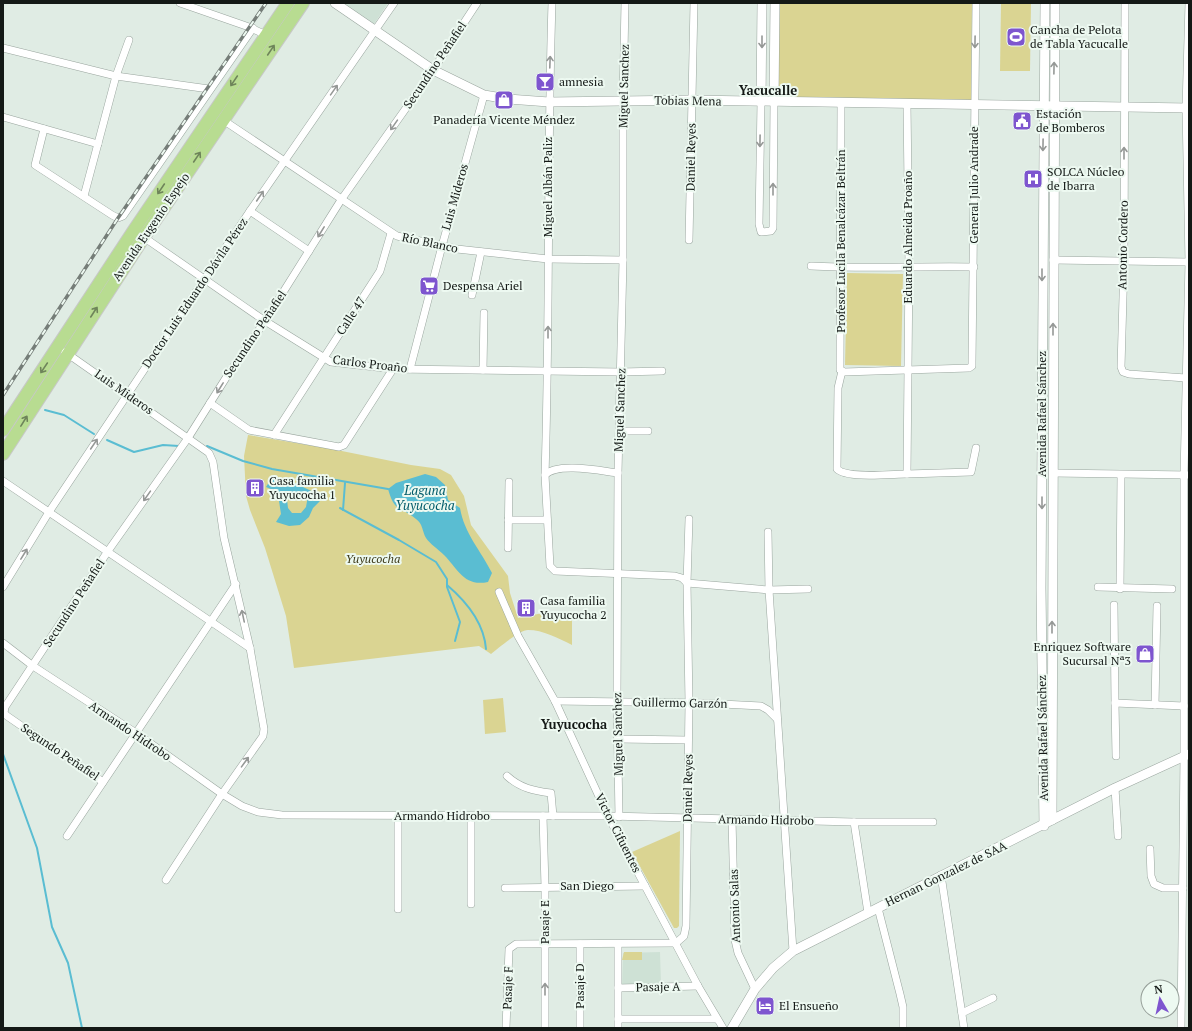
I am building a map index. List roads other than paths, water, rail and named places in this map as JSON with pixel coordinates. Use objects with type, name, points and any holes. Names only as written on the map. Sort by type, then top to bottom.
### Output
[{"type":"main road","name":"Avenida Eugenio Espejo","points":[[3,454],[63,350],[288,3]]},
{"type":"main road","name":"Avenida Eugenio Espejo","points":[[139,233],[223,120],[303,3]]},
{"type":"main road","name":"Avenida Eugenio Espejo","points":[[3,430],[63,350]]},
{"type":"street","points":[[180,3],[253,28],[266,35]]},
{"type":"street","name":"Tobias Mena","points":[[334,3],[433,70],[484,95],[508,99],[549,102],[692,100],[1188,108]]},
{"type":"street","name":"Doctor Luis Eduardo Dávila Pérez","points":[[3,586],[49,512],[283,161],[394,3]]},
{"type":"street","name":"Secundino Peñafiel","points":[[33,666],[108,552],[188,438],[265,321],[341,200],[433,70],[477,3]]},
{"type":"street","name":"Miguel Albán Paliz","points":[[552,3],[549,102],[548,371],[545,475],[550,566],[555,571],[619,572]]},
{"type":"street","name":"Miguel Sanchez","points":[[619,817],[617,702],[619,572],[618,473],[623,260],[623,101],[625,3]]},
{"type":"street","name":"Daniel Reyes","points":[[689,240],[694,3]]},
{"type":"street","points":[[762,3],[759,224],[761,232],[771,231],[773,228],[775,3]]},
{"type":"street","name":"General Julio Andrade","points":[[907,371],[956,370],[972,366],[976,3]]},
{"type":"street","name":"Avenida Rafael Sánchez","points":[[1044,826],[1041,588],[1042,222],[1045,3]]},
{"type":"street","name":"Avenida Rafael Sánchez","points":[[1052,820],[1052,473],[1055,3]]},
{"type":"street","name":"Antonio Cordero","points":[[1125,3],[1124,262],[1121,368],[1123,372],[1129,374],[1186,378]]},
{"type":"street","points":[[1181,1028],[1186,755],[1184,706],[1186,378],[1189,262],[1189,3]]},
{"type":"street","points":[[44,129],[35,165],[112,215],[118,218],[123,216],[253,28]]},
{"type":"street","points":[[84,196],[116,76],[129,40]]},
{"type":"street","points":[[3,48],[116,76],[210,89]]},
{"type":"street","name":"Luis Mideros","points":[[410,369],[484,95]]},
{"type":"street","name":"Profesor Lucila Benalcázar Beltrán","points":[[841,103],[840,367],[845,372],[838,388],[837,469],[840,472],[853,474],[907,474]]},
{"type":"street","name":"Eduardo Almeida Proaño","points":[[907,104],[909,265],[907,474]]},
{"type":"street","points":[[3,117],[98,144]]},
{"type":"street","name":"Río Blanco","points":[[223,120],[396,236],[442,246],[481,252],[548,259],[623,260]]},
{"type":"street","points":[[250,211],[309,251]]},
{"type":"street","points":[[1042,222],[1054,223]]},
{"type":"street","name":"Carlos Proaño","points":[[139,233],[265,321],[331,362],[393,369],[621,372],[662,370]]},
{"type":"street","name":"Calle 47","points":[[274,435],[380,272],[391,233]]},
{"type":"street","points":[[472,295],[481,252]]},
{"type":"street","points":[[1053,260],[1189,262]]},
{"type":"street","points":[[811,266],[841,267],[909,265],[974,267]]},
{"type":"street","points":[[483,370],[484,313]]},
{"type":"street","name":"Luis Mideros","points":[[63,350],[128,394],[209,453],[213,462],[224,538],[250,648],[264,729],[259,742],[222,794],[166,880]]},
{"type":"street","points":[[210,403],[248,430],[339,448],[344,445],[393,369]]},
{"type":"street","points":[[845,372],[907,371]]},
{"type":"street","points":[[619,432],[648,431]]},
{"type":"street","points":[[907,474],[971,472],[976,448]]},
{"type":"street","points":[[545,475],[549,470],[559,468],[618,473]]},
{"type":"street","points":[[1052,473],[1186,475]]},
{"type":"street","points":[[1120,588],[1121,475]]},
{"type":"street","points":[[3,481],[250,648]]},
{"type":"street","points":[[508,548],[509,482]]},
{"type":"street","name":"Daniel Reyes","points":[[676,943],[684,936],[686,926],[689,703],[687,583],[689,519]]},
{"type":"street","points":[[508,520],[547,520]]},
{"type":"street","points":[[768,532],[769,590],[793,951]]},
{"type":"street","points":[[619,572],[675,576],[682,578],[687,583],[769,590],[808,589]]},
{"type":"street","points":[[67,836],[236,584]]},
{"type":"street","points":[[1098,587],[1172,589]]},
{"type":"street","name":"Victor Cifuentes","points":[[499,592],[518,636],[555,702],[608,816],[698,986],[723,1028]]},
{"type":"street","points":[[1114,605],[1116,756]]},
{"type":"street","points":[[1155,705],[1157,606]]},
{"type":"street","name":"Armando Hidrobo","points":[[3,643],[33,666],[136,733],[222,794],[242,806],[258,812],[282,815],[608,816],[854,822],[933,822]]},
{"type":"street","name":"Segundo Peñafiel","points":[[33,666],[5,707],[4,713],[103,782]]},
{"type":"street","name":"Guillermo Garzón","points":[[555,702],[689,703],[761,706],[768,710],[777,719]]},
{"type":"street","points":[[1115,703],[1184,706]]},
{"type":"street","points":[[618,739],[688,740]]},
{"type":"street","name":"Hernan Gonzalez de SAA","points":[[732,1028],[755,989],[773,968],[793,951],[941,875],[1044,826],[1052,820],[1116,788],[1186,755]]},
{"type":"street","points":[[507,776],[519,785],[528,789],[551,793],[553,816]]},
{"type":"street","points":[[1116,788],[1118,836]]},
{"type":"street","points":[[398,816],[398,909]]},
{"type":"street","points":[[470,816],[471,904]]},
{"type":"street","name":"Pasaje E","points":[[542,816],[546,887],[545,1028]]},
{"type":"street","name":"Antonio Salas","points":[[732,819],[735,940],[738,953],[755,989]]},
{"type":"street","points":[[854,822],[868,913]]},
{"type":"street","points":[[1150,849],[1151,876],[1154,884],[1163,888],[1184,888]]},
{"type":"street","points":[[941,875],[964,1028]]},
{"type":"street","name":"San Diego","points":[[505,888],[645,886]]},
{"type":"street","points":[[878,908],[903,1007],[903,1028]]},
{"type":"street","points":[[545,944],[676,943]]},
{"type":"street","name":"Pasaje F","points":[[506,1028],[510,949],[516,944],[545,944]]},
{"type":"street","name":"Pasaje D","points":[[580,944],[580,1028]]},
{"type":"street","points":[[618,944],[618,1028]]},
{"type":"street","name":"Pasaje A","points":[[618,988],[698,986]]},
{"type":"street","points":[[962,1013],[993,998]]},
{"type":"street","points":[[618,1019],[717,1019]]},
{"type":"water","name":"Laguna Yuyucocha","points":[[425,474],[436,477],[445,485],[448,500],[460,508],[465,526],[492,573],[488,582],[473,582],[462,576],[444,555],[428,540],[418,521],[396,506],[393,502],[388,489],[396,483]]},
{"type":"water","points":[[273,476],[284,481],[290,481],[320,495],[320,501],[313,508],[309,517],[300,525],[289,526],[276,522],[281,514],[279,501],[273,490],[266,487]],"holes":[[[286,491],[308,496],[306,507],[301,513],[292,513],[288,508]]]},
{"type":"waterway","points":[[45,410],[64,415],[94,434]]},
{"type":"waterway","points":[[107,440],[134,452],[163,445],[179,446]]},
{"type":"waterway","points":[[207,446],[243,461],[272,469],[388,489]]},
{"type":"waterway","points":[[343,510],[345,483]]},
{"type":"waterway","points":[[340,508],[436,562],[447,579],[447,587],[460,622],[455,641]]},
{"type":"waterway","points":[[447,585],[468,606],[478,622],[485,639],[486,649]]},
{"type":"waterway","points":[[3,754],[37,848],[52,927],[68,963],[82,1028]]},
{"type":"railway","points":[[3,395],[118,218],[266,3]]},
{"type":"place","name":"Cancha de Pelota de Tabla Yacucalle","points":[[1016,37]]},
{"type":"place","name":"amnesia","points":[[545,82]]},
{"type":"place","name":"Panadería Vicente Méndez","points":[[504,100]]},
{"type":"place","name":"Estación de Bomberos","points":[[1022,121]]},
{"type":"place","name":"SOLCA Núcleo de Ibarra","points":[[1033,179]]},
{"type":"place","name":"Despensa Ariel","points":[[429,286]]},
{"type":"place","name":"Casa familia Yuyucocha 1","points":[[255,488]]},
{"type":"place","name":"Casa familia Yuyucocha 2","points":[[526,608]]},
{"type":"place","name":"Enriquez Software Sucursal Nª3","points":[[1145,654]]},
{"type":"place","name":"El Ensueño","points":[[765,1006]]},
{"type":"district","name":"Yacucalle","points":[[768,90]]},
{"type":"district","name":"Yuyucocha","points":[[574,724]]}]
